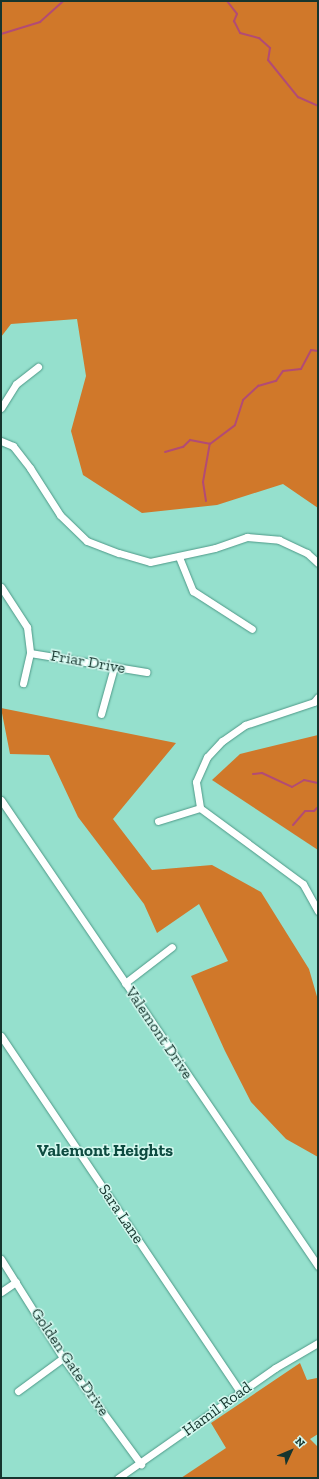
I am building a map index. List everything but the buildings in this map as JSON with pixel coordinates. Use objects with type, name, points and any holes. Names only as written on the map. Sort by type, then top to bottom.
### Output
[{"type":"street","points":[[1,408],[16,384],[38,367]]},
{"type":"street","points":[[1,441],[13,446],[60,515],[87,540],[150,562],[179,557],[248,537],[279,540],[307,552],[318,563]]},
{"type":"street","points":[[179,557],[193,591],[252,629]]},
{"type":"street","points":[[1,587],[26,627],[30,652],[23,682]]},
{"type":"street","name":"Friar Drive","points":[[30,652],[146,672]]},
{"type":"street","points":[[101,714],[114,667]]},
{"type":"street","points":[[318,698],[314,702],[245,726],[222,741],[207,757],[196,782],[200,808],[303,884],[318,911]]},
{"type":"street","name":"Valemont Drive","points":[[1,800],[318,1266]]},
{"type":"street","points":[[158,821],[200,808]]},
{"type":"street","points":[[125,983],[172,947]]},
{"type":"street","name":"Sara Lane","points":[[1,1036],[240,1392]]},
{"type":"street","name":"Golden Gate Drive","points":[[1,1259],[64,1358],[141,1464]]},
{"type":"street","points":[[1,1292],[16,1282]]},
{"type":"street","name":"Hamil Road","points":[[118,1478],[141,1464],[240,1392],[297,1353],[318,1344]]},
{"type":"street","points":[[18,1391],[64,1358]]},
{"type":"shaded area","points":[[1,1],[318,1],[318,508],[283,484],[217,505],[142,513],[83,475],[71,431],[86,376],[77,319],[11,324],[1,337]]},
{"type":"shaded area","points":[[1,708],[176,743],[113,819],[152,870],[212,865],[261,892],[309,969],[318,1000],[318,1157],[286,1139],[251,1102],[225,1051],[191,976],[228,961],[199,904],[157,933],[144,904],[78,817],[49,755],[10,754]]},
{"type":"shaded area","points":[[318,735],[318,850],[212,780],[240,754]]},
{"type":"shaded area","points":[[300,1363],[307,1380],[317,1378],[318,1375],[318,1434],[310,1439],[318,1447],[318,1478],[181,1478],[226,1448],[211,1423]]},
{"type":"waterway","points":[[1,34],[40,22],[63,1]]},
{"type":"waterway","points":[[227,1],[237,14],[234,21],[240,33],[259,38],[270,48],[268,60],[298,97],[318,106]]},
{"type":"waterway","points":[[165,452],[183,447],[190,440],[210,444],[235,425],[243,400],[258,386],[276,381],[283,371],[301,369],[311,350],[318,351]]},
{"type":"waterway","points":[[206,501],[203,482],[210,444]]},
{"type":"waterway","points":[[253,774],[262,773],[292,787],[304,780],[318,783]]},
{"type":"waterway","points":[[293,825],[305,811],[314,811],[318,807]]},
{"type":"district","name":"Valemont Heights","points":[[105,1151]]}]
